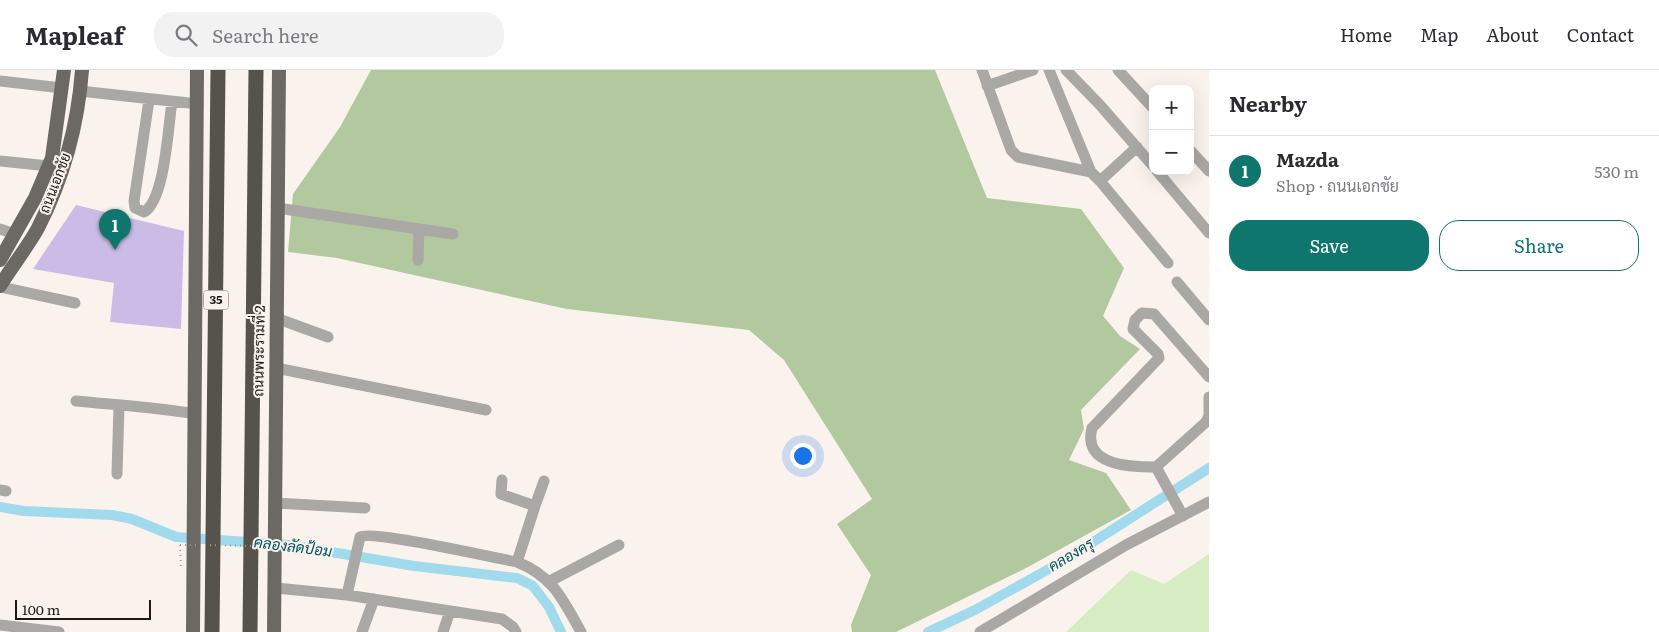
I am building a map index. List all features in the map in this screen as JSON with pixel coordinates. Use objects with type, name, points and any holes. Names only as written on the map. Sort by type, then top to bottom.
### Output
[{"type":"highway","name":"35","points":[[211,632],[214,530],[218,70]]},
{"type":"highway","name":"ถนนพระรามที่ 2","points":[[250,632],[256,70]]},
{"type":"main road","name":"ถนนเอกชัย","points":[[0,260],[49,166],[55,146],[64,70]]},
{"type":"main road","name":"ถนนเอกชัย","points":[[0,286],[37,229],[49,203],[68,150],[80,91],[82,70]]},
{"type":"main road","name":"35","points":[[194,632],[197,70]]},
{"type":"main road","name":"ถนนพระรามที่ 2","points":[[274,632],[276,588],[276,318],[279,70]]},
{"type":"street","points":[[982,70],[1014,154],[1018,157],[1091,172]]},
{"type":"street","points":[[987,86],[1033,70]]},
{"type":"street","points":[[1048,70],[1091,172],[1168,263]]},
{"type":"street","points":[[1066,70],[1100,105],[1149,162]]},
{"type":"street","points":[[1118,70],[1149,104]]},
{"type":"street","points":[[0,81],[62,88]]},
{"type":"street","points":[[80,91],[198,104]]},
{"type":"street","points":[[149,100],[134,201],[135,208],[144,212],[150,208],[158,190],[172,102]]},
{"type":"street","points":[[1100,181],[1136,147]]},
{"type":"street","points":[[1194,154],[1209,171]]},
{"type":"street","points":[[0,161],[49,166]]},
{"type":"street","points":[[1160,175],[1209,233]]},
{"type":"street","points":[[277,208],[453,234]]},
{"type":"street","points":[[0,229],[15,234]]},
{"type":"street","points":[[418,260],[419,230]]},
{"type":"street","points":[[1177,282],[1209,320]]},
{"type":"street","points":[[0,286],[75,304]]},
{"type":"street","points":[[1209,377],[1154,314],[1142,312],[1135,320],[1133,329],[1158,354],[1159,358],[1092,428],[1089,440],[1094,450],[1116,463],[1124,466],[1156,466],[1206,422],[1209,416],[1207,399],[1209,397]]},
{"type":"street","points":[[276,318],[328,336]]},
{"type":"street","points":[[276,368],[486,410]]},
{"type":"street","points":[[76,401],[119,406],[153,406],[195,414]]},
{"type":"street","points":[[117,474],[119,406]]},
{"type":"street","points":[[1156,466],[1183,516]]},
{"type":"street","points":[[502,480],[501,494],[535,506]]},
{"type":"street","points":[[517,562],[544,481]]},
{"type":"street","points":[[980,632],[1126,545],[1209,502]]},
{"type":"street","points":[[275,503],[365,508]]},
{"type":"street","points":[[347,595],[360,538],[370,536],[517,562],[539,572],[550,581],[581,632]]},
{"type":"street","points":[[550,581],[619,545]]},
{"type":"street","points":[[276,588],[347,595],[502,619],[513,627],[516,632]]},
{"type":"street","points":[[362,632],[374,599]]},
{"type":"street","points":[[443,632],[450,611]]},
{"type":"street","points":[[0,625],[59,632]]},
{"type":"path","points":[[180,545],[280,546]]},
{"type":"green space","points":[[371,70],[935,70],[987,198],[1081,209],[1124,268],[1103,316],[1120,336],[1140,349],[1081,410],[1084,429],[1069,460],[1106,473],[1131,510],[1028,567],[896,632],[852,632],[851,625],[871,575],[837,524],[872,499],[784,360],[749,330],[567,309],[337,258],[288,252],[293,194],[340,127]]},
{"type":"green space","points":[[1209,554],[1209,632],[1066,632],[1131,570],[1164,584]]},
{"type":"building","points":[[76,205],[184,231],[181,329],[110,322],[114,283],[33,269]]},
{"type":"waterway","name":"คลองครุ","points":[[928,632],[975,610],[1065,560],[1209,468]]},
{"type":"waterway","name":"คลองลัดป้อม","points":[[0,507],[24,511],[112,515],[132,519],[176,537],[290,545],[414,566],[517,578],[533,586],[549,607],[561,632]]},
{"type":"place","name":"Mazda","points":[[115,250]]}]
